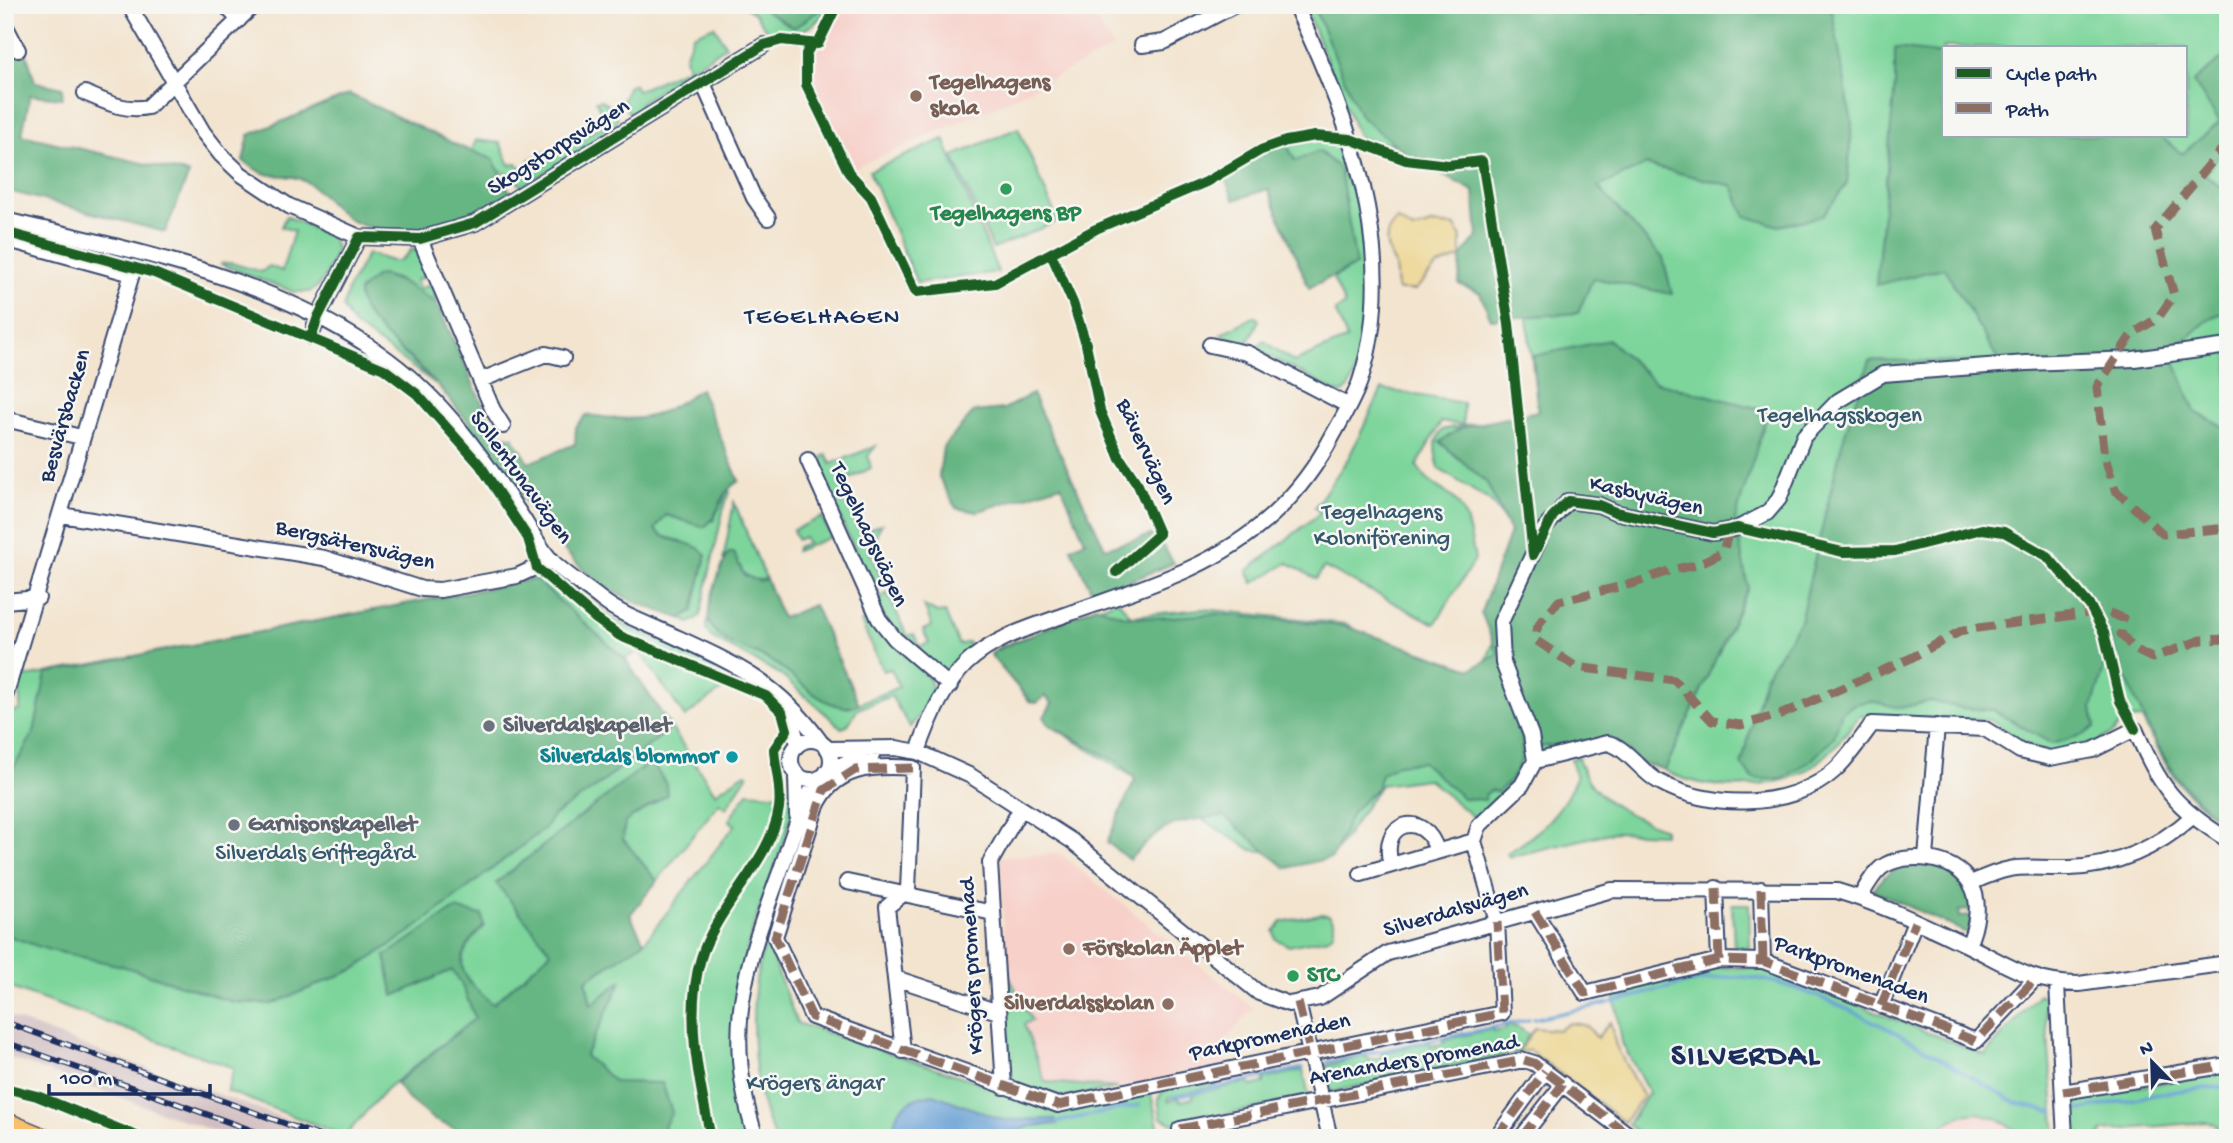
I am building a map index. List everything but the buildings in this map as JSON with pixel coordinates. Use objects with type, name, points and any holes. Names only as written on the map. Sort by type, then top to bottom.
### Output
[{"type":"highway","points":[[5,1123],[41,1138]]},
{"type":"street","points":[[129,5],[203,132],[241,174],[289,206],[359,237],[318,317],[311,337]]},
{"type":"street","points":[[225,5],[239,20]]},
{"type":"street","points":[[85,93],[111,104],[136,110],[148,107],[254,5]]},
{"type":"street","points":[[1142,45],[1164,42],[1236,5]]},
{"type":"street","points":[[911,751],[950,686],[981,651],[1016,633],[1189,569],[1256,533],[1291,500],[1315,470],[1349,406],[1363,369],[1373,311],[1374,270],[1362,183],[1350,139],[1319,54],[1295,5]]},
{"type":"street","points":[[5,25],[18,50]]},
{"type":"street","name":"Skogstorpsvägen","points":[[359,237],[420,239],[447,233],[484,219],[764,44]]},
{"type":"street","points":[[703,83],[754,198],[768,218]]},
{"type":"street","name":"Sollentunavägen","points":[[5,220],[113,246],[224,279],[318,317],[353,336],[403,370],[443,410],[485,460],[552,560],[612,608],[751,672],[786,703],[824,745]]},
{"type":"street","name":"Besvärsbacken","points":[[5,239],[132,274],[82,437],[38,598],[5,698]]},
{"type":"street","points":[[420,239],[493,410],[503,426]]},
{"type":"street","points":[[1210,345],[1247,353],[1349,406]]},
{"type":"street","name":"Kasbyvägen","points":[[1535,761],[1531,735],[1503,663],[1501,622],[1545,528],[1568,501],[1599,505],[1615,512],[1713,533],[1738,528],[1767,513],[1779,499],[1804,436],[1838,401],[1883,374],[2026,363],[2134,359],[2228,346]]},
{"type":"street","points":[[481,380],[546,354],[563,358]]},
{"type":"street","points":[[5,419],[82,437]]},
{"type":"street","name":"Tegelhagsvägen","points":[[808,460],[879,619],[895,639],[950,686]]},
{"type":"street","name":"Bergsätersvägen","points":[[61,515],[324,558],[422,589],[440,590],[517,576],[552,560]]},
{"type":"street","points":[[5,601],[38,598]]},
{"type":"street","points":[[786,703],[798,744]]},
{"type":"street","points":[[1497,922],[1474,841],[1479,826],[1522,785],[1535,761],[1614,744],[1642,771],[1671,788],[1707,798],[1745,801],[1773,798],[1818,782],[1835,771],[1872,724],[1985,729],[2020,751],[2050,758],[2093,750],[2135,729],[2163,787],[2192,817],[2228,840]]},
{"type":"street","points":[[1926,858],[1937,726]]},
{"type":"street","points":[[797,823],[796,774],[790,761],[798,744],[806,740],[824,745],[911,751],[971,776],[1072,841],[1259,993],[1289,1004],[1298,1002],[1330,1138]]},
{"type":"street","points":[[756,1138],[742,1086],[738,1043],[740,1002],[750,954],[797,823],[830,766],[824,745]]},
{"type":"street","points":[[796,774],[808,780],[866,756],[911,751]]},
{"type":"street","name":"Parkpromenaden","points":[[903,895],[908,890],[913,768],[855,770],[824,790],[775,937],[811,1017],[1058,1105],[1502,1013],[1497,922]]},
{"type":"street","name":"Krögers promenad","points":[[1004,1087],[990,863],[1021,808]]},
{"type":"street","points":[[1970,883],[2013,866],[2069,868],[2124,859],[2159,843],[2192,817]]},
{"type":"street","points":[[1391,864],[1387,846],[1392,835],[1402,826],[1411,825],[1425,829],[1432,836],[1437,851]]},
{"type":"street","points":[[1361,874],[1474,841]]},
{"type":"street","points":[[1860,898],[1871,877],[1882,867],[1902,858],[1926,858],[1957,871],[1970,883],[1977,906],[1968,946]]},
{"type":"street","points":[[847,882],[993,913]]},
{"type":"street","name":"Silverdalsvägen","points":[[1298,1002],[1320,998],[1388,953],[1629,887],[1837,891],[1916,922],[2034,980],[2057,984],[2079,984],[2228,963]]},
{"type":"street","points":[[1716,888],[1718,960]]},
{"type":"street","points":[[1761,889],[1763,961]]},
{"type":"street","points":[[903,895],[887,907],[903,1051]]},
{"type":"street","name":"Parkpromenaden","points":[[1535,912],[1585,993],[1718,960],[1763,961],[1976,1041],[2034,980]]},
{"type":"street","points":[[1881,1006],[1916,922]]},
{"type":"street","points":[[895,978],[998,1012]]},
{"type":"street","points":[[2057,984],[2065,1138]]},
{"type":"street","name":"Arenanders promenad","points":[[1180,1129],[1524,1060],[1545,1071],[1633,1138]]},
{"type":"street","points":[[2063,1091],[2228,1065]]},
{"type":"street","points":[[1496,1138],[1545,1071]]},
{"type":"street","points":[[1521,1138],[1563,1084]]},
{"type":"shaded area","name":"Tegelhagens skola","points":[[842,5],[1045,5],[1096,21],[1113,48],[992,108],[853,168],[812,85],[808,65]]},
{"type":"shaded area","points":[[1059,853],[1253,1008],[1223,1044],[1227,1068],[1117,1088],[1045,1083],[1024,1023],[1031,1020],[1006,971],[1000,857]]},
{"type":"shaded area","points":[[5,1015],[339,1138],[233,1138],[5,1056]]},
{"type":"shaded area","points":[[1978,1113],[1997,1118],[2027,1138],[1924,1138],[1961,1115]]},
{"type":"green space","points":[[741,5],[828,5],[818,21],[811,26],[797,32],[770,35],[754,13]]},
{"type":"green space","points":[[757,5],[827,5],[794,28]]},
{"type":"green space","name":"Tegelhagsskogen","points":[[1304,5],[2228,5],[2228,825],[2197,802],[2176,779],[2142,719],[2124,720],[2113,733],[2095,743],[2050,753],[2030,747],[1990,720],[1859,716],[1834,748],[1816,764],[1784,780],[1765,784],[1706,784],[1671,774],[1652,762],[1628,734],[1528,756],[1520,776],[1474,818],[1428,779],[1380,785],[1337,850],[1289,868],[1282,853],[1252,850],[1054,728],[1053,703],[1045,695],[1036,703],[1030,702],[991,655],[997,648],[1118,600],[1131,616],[1203,609],[1347,624],[1396,662],[1477,683],[1524,568],[1514,533],[1490,501],[1439,469],[1435,449],[1442,430],[1463,425],[1539,421],[1509,167],[1359,138]]},
{"type":"green space","points":[[1313,5],[1640,5],[1642,12],[1678,13],[1728,5],[1831,5],[1852,123],[1847,184],[1822,216],[1779,226],[1745,216],[1733,186],[1646,165],[1598,187],[1663,258],[1672,294],[1593,278],[1578,313],[1491,319],[1480,293],[1459,284],[1461,257],[1478,236],[1474,191],[1415,161],[1360,116]]},
{"type":"green space","points":[[714,26],[726,46],[640,103],[645,113],[636,115],[627,111],[623,100],[628,87],[634,84],[637,91],[688,68],[685,57],[693,35]]},
{"type":"green space","points":[[24,45],[35,82],[63,88],[62,98],[30,95],[22,135],[189,174],[165,232],[5,190],[5,65]]},
{"type":"green space","points":[[1895,48],[1942,54],[1942,136],[2160,136],[2182,154],[2220,122],[2193,82],[2224,57],[2228,60],[2228,143],[2205,174],[2228,194],[2228,311],[2212,317],[2171,351],[2195,412],[2228,429],[2228,824],[2204,806],[2183,785],[2166,760],[2137,704],[2102,620],[2104,668],[2092,708],[2095,726],[2085,734],[2052,744],[1993,710],[1962,708],[1931,701],[1900,708],[1870,701],[1855,704],[1842,712],[1834,737],[1813,759],[1782,779],[1754,779],[1741,765],[1765,676],[1800,621],[1842,443],[1870,360],[2000,363],[1944,268],[1876,285],[1895,83]]},
{"type":"green space","points":[[349,94],[461,147],[493,159],[511,194],[440,225],[401,231],[381,230],[346,217],[303,180],[266,174],[243,161],[249,135]]},
{"type":"green space","points":[[601,100],[614,109],[618,119],[614,129],[523,186],[472,150],[476,140],[500,143],[510,165],[517,163],[520,168],[530,164],[529,160],[606,125],[596,101]]},
{"type":"green space","name":"Tegelhagens BP","points":[[1018,128],[1058,221],[993,249],[953,156]]},
{"type":"green space","points":[[944,139],[998,272],[917,283],[869,171]]},
{"type":"green space","points":[[1319,139],[1342,141],[1351,160],[1363,228],[1365,311],[1361,347],[1354,376],[1343,393],[1338,393],[1256,349],[1264,341],[1294,362],[1347,339],[1335,311],[1345,305],[1333,278],[1356,265],[1286,144]]},
{"type":"green space","points":[[1286,144],[1295,161],[1319,151],[1340,169],[1356,265],[1309,288],[1268,189],[1234,200],[1225,179],[1262,152]]},
{"type":"green space","points":[[286,216],[330,236],[335,244],[336,252],[325,277],[317,287],[309,292],[294,292],[220,264],[231,263],[262,272],[269,266],[282,271],[294,231],[281,227]]},
{"type":"green space","points":[[412,249],[419,252],[428,276],[416,280],[419,289],[432,284],[437,304],[400,281],[376,276],[364,310],[382,333],[437,385],[353,324],[343,308],[348,289],[367,254],[396,261]]},
{"type":"green space","points":[[383,275],[406,284],[437,304],[489,419],[502,434],[513,437],[529,463],[575,444],[576,427],[586,415],[622,419],[647,417],[670,408],[700,389],[739,481],[727,492],[714,517],[704,527],[666,515],[655,529],[666,537],[694,546],[706,555],[693,611],[680,618],[630,600],[595,580],[562,548],[446,395],[365,313],[359,291],[376,276]]},
{"type":"green space","points":[[1255,316],[1259,320],[1249,340],[1241,346],[1221,334]]},
{"type":"green space","points":[[1609,340],[1655,382],[1768,411],[1735,520],[1748,588],[1665,770],[1640,762],[1609,738],[1539,747],[1523,739],[1522,755],[1514,775],[1497,792],[1491,790],[1485,795],[1485,800],[1463,798],[1422,762],[1398,764],[1381,774],[1377,788],[1353,811],[1332,858],[1286,868],[1224,816],[1171,826],[1152,838],[1129,860],[1107,842],[1135,779],[1120,763],[1049,725],[1044,717],[1052,703],[1045,696],[1037,703],[1031,702],[993,658],[992,652],[1096,606],[1124,616],[1152,618],[1218,614],[1345,626],[1471,669],[1498,654],[1481,612],[1510,532],[1487,483],[1440,442],[1460,428],[1538,411],[1533,356]]},
{"type":"green space","name":"Tegelhagens Koloniförening","points":[[1382,389],[1463,403],[1463,425],[1441,422],[1417,466],[1429,481],[1453,498],[1462,510],[1475,559],[1435,624],[1324,567],[1316,579],[1288,563],[1253,583],[1247,571],[1320,513],[1315,507],[1349,457]]},
{"type":"green space","points":[[1032,394],[1105,548],[1155,534],[1174,563],[1094,596],[1071,548],[1085,541],[1061,485],[976,512],[956,508],[939,477],[943,447],[974,412],[1004,409]]},
{"type":"green space","points":[[876,446],[868,456],[871,468],[841,483],[862,532],[882,524],[876,534],[876,545],[868,548],[885,586],[871,588],[821,475],[823,456],[827,455],[831,464]]},
{"type":"green space","points":[[728,488],[730,493],[725,502],[700,616],[690,623],[680,618],[693,611],[696,597],[682,541],[661,536],[655,529],[666,515],[693,521],[713,521]]},
{"type":"green space","points":[[734,502],[766,579],[748,577],[729,553],[723,561]]},
{"type":"green space","points":[[822,517],[831,537],[796,551],[797,547],[807,543],[804,537],[797,540],[793,530]]},
{"type":"green space","points":[[729,553],[734,553],[744,575],[759,581],[766,579],[782,618],[814,605],[859,704],[843,707],[824,700],[775,663],[717,634],[709,620],[710,605],[718,576]]},
{"type":"green space","name":"Silverdals Griftegård","points":[[551,573],[563,576],[612,619],[726,668],[729,672],[727,686],[685,717],[639,651],[625,659],[715,793],[745,773],[748,774],[726,808],[719,803],[657,881],[647,871],[516,986],[386,1089],[345,1136],[227,1091],[234,1068],[5,986],[5,713],[20,710],[20,678],[535,579]]},
{"type":"green space","name":"Silverdals Griftegård","points":[[535,579],[625,659],[671,728],[595,788],[553,816],[545,828],[417,927],[355,969],[272,1004],[233,1002],[122,966],[46,949],[6,935],[5,783],[34,732],[46,673]]},
{"type":"green space","points":[[888,593],[907,636],[914,634],[920,647],[929,643],[923,630],[932,626],[924,606],[937,613],[945,612],[959,645],[968,642],[972,651],[952,669],[944,672],[914,649],[886,621],[877,600]]},
{"type":"green space","points":[[708,619],[713,629],[731,643],[776,663],[817,696],[848,708],[899,687],[891,669],[883,671],[861,622],[869,619],[929,678],[935,696],[910,727],[891,696],[858,709],[847,726],[842,728],[780,674],[711,637],[706,629]]},
{"type":"green space","points":[[1578,757],[1583,772],[1600,794],[1623,811],[1664,829],[1664,834],[1614,832],[1509,857],[1507,853],[1539,830],[1565,800],[1576,777],[1571,759]]},
{"type":"green space","points":[[651,761],[666,784],[667,795],[625,822],[623,839],[657,881],[630,915],[644,942],[586,980],[591,1005],[622,980],[585,1056],[615,1082],[662,1083],[672,1112],[663,1128],[666,1138],[477,1138],[434,1120],[408,1099],[396,1083],[475,1018],[461,983],[452,970],[394,996],[385,956],[455,909],[482,915],[484,926],[466,949],[463,967],[472,985],[493,1004],[551,952],[496,883]]},
{"type":"green space","points":[[748,792],[795,796],[786,835],[745,958],[735,1017],[736,1076],[750,1138],[666,1138],[662,1128],[584,1056],[621,982],[591,1005],[586,980],[644,942],[735,825],[729,820]]},
{"type":"green space","points":[[1930,862],[1958,880],[1966,892],[1972,910],[1959,911],[1959,917],[1972,916],[1969,934],[1873,890],[1884,876],[1891,872]]},
{"type":"green space","points":[[1732,904],[1749,904],[1750,948],[1734,947]]},
{"type":"green space","points":[[1320,914],[1329,915],[1334,921],[1334,932],[1328,938],[1289,946],[1276,939],[1274,931],[1282,922]]},
{"type":"green space","name":"Krögers ängar","points":[[766,942],[797,1023],[1058,1108],[1150,1089],[1159,1130],[1157,1138],[775,1138],[760,1094],[754,1041],[755,987]]},
{"type":"green space","points":[[1719,967],[1768,969],[1985,1055],[2039,994],[2045,998],[2056,1138],[2027,1138],[1997,1118],[1978,1113],[1961,1115],[1924,1138],[1644,1138],[1628,1124],[1649,1093],[1622,1043],[1614,993]]},
{"type":"green space","points":[[1006,971],[1032,1021],[1024,1024],[1045,1082],[1117,1088],[1057,1100],[1011,1082],[1003,974]]},
{"type":"green space","points":[[1506,1026],[1517,1027],[1529,1034],[1518,1053],[1331,1092],[1325,1066],[1367,1056],[1369,1060],[1382,1057],[1381,1053],[1430,1042],[1431,1046],[1444,1043],[1443,1040],[1493,1029],[1494,1032],[1506,1029]]},
{"type":"green space","points":[[1303,1070],[1309,1097],[1176,1125],[1161,1118],[1158,1099],[1164,1089],[1215,1080],[1216,1085],[1168,1098],[1169,1102],[1178,1097],[1180,1101],[1193,1098],[1193,1094],[1249,1082],[1251,1086],[1264,1083],[1264,1079]]},
{"type":"green space","points":[[2228,1072],[2228,1132],[2223,1133],[2214,1123],[2206,1122],[2103,1131],[2098,1138],[2073,1138],[2071,1097]]},
{"type":"sand","points":[[1397,220],[1413,230],[1431,224],[1455,226],[1461,238],[1461,257],[1437,266],[1415,290],[1398,290],[1395,268],[1386,240],[1389,230]]},
{"type":"sand","points":[[1610,1022],[1616,1046],[1643,1097],[1624,1122],[1529,1050],[1518,1053],[1535,1028],[1558,1030],[1570,1023],[1578,1024],[1587,1026],[1597,1038]]},
{"type":"water","points":[[933,1094],[1003,1120],[1055,1119],[1057,1124],[1032,1126],[997,1138],[897,1138],[895,1120],[898,1113],[916,1098]]},
{"type":"waterway","points":[[1613,1002],[1707,980],[1738,977],[1763,980],[1792,987],[1855,1013],[1917,1044],[1966,1074]]},
{"type":"waterway","points":[[1534,1019],[1609,1003]]},
{"type":"waterway","points":[[1327,1062],[1529,1020]]},
{"type":"waterway","points":[[1173,1097],[1303,1068]]},
{"type":"waterway","points":[[1970,1076],[2016,1103],[2054,1112]]},
{"type":"waterway","points":[[2074,1111],[2169,1092],[2228,1086]]},
{"type":"waterway","points":[[1057,1122],[1139,1105]]},
{"type":"railway","points":[[5,1022],[325,1138]]},
{"type":"railway","points":[[5,1042],[273,1138]]},
{"type":"marked path","points":[[2228,142],[2155,230],[2174,295],[2158,318],[2132,334],[2097,387],[2105,457],[2115,490],[2163,534],[2228,528]]},
{"type":"marked path","points":[[1729,530],[1723,552],[1696,565],[1559,601],[1541,621],[1536,631],[1537,641],[1576,667],[1674,680],[1712,721],[1741,725],[1780,715],[1909,659],[1963,630],[2104,611],[2123,618],[2121,634],[2134,649],[2152,658],[2201,640],[2228,639]]},
{"type":"marked path","points":[[913,768],[855,770],[824,790],[775,937],[812,1017],[1058,1105],[1502,1013],[1497,922]]},
{"type":"marked path","points":[[1716,888],[1719,960]]},
{"type":"marked path","points":[[1761,889],[1763,961]]},
{"type":"marked path","points":[[1535,912],[1585,993],[1719,960],[1763,961],[1976,1041],[2034,980]]},
{"type":"marked path","points":[[1881,1006],[1915,922]]},
{"type":"marked path","points":[[1298,1002],[1309,1047]]},
{"type":"marked path","points":[[1180,1129],[1524,1060],[1534,1063],[1633,1138]]},
{"type":"marked path","points":[[2063,1092],[2228,1065]]},
{"type":"marked path","points":[[1496,1138],[1545,1071]]},
{"type":"marked path","points":[[1521,1138],[1563,1084]]},
{"type":"cycle path","points":[[311,337],[318,317],[359,237],[420,239],[475,223],[764,45],[782,40],[818,44],[837,5]]},
{"type":"cycle path","points":[[812,43],[806,54],[806,84],[849,173],[871,197],[916,292],[995,283],[1096,229],[1206,182],[1261,150],[1286,141],[1315,136],[1350,139],[1406,160],[1448,165],[1482,161],[1509,324],[1533,555]]},
{"type":"cycle path","points":[[5,232],[154,273],[384,369],[417,394],[480,465],[528,538],[537,568],[596,619],[620,636],[766,696],[782,712],[787,730],[774,749],[780,801],[774,827],[755,865],[708,939],[696,980],[695,1048],[711,1138]]},
{"type":"cycle path","name":"Bävervägen","points":[[1051,254],[1073,303],[1086,344],[1100,411],[1120,458],[1138,485],[1159,534],[1116,572]]},
{"type":"cycle path","points":[[1533,555],[1553,516],[1568,501],[1599,505],[1615,512],[1713,533],[1738,528],[1843,552],[1895,551],[1982,529],[2004,532],[2047,556],[2090,606],[2104,633],[2120,701],[2135,729]]},
{"type":"cycle path","points":[[5,1088],[37,1096],[141,1138]]},
{"type":"place","name":"Tegelhagens skola","points":[[916,96]]},
{"type":"place","name":"Tegelhagens BP","points":[[1006,189]]},
{"type":"place","name":"Silverdalskapellet","points":[[489,726]]},
{"type":"place","name":"Silverdals blommor","points":[[732,757]]},
{"type":"place","name":"Garnisonskapellet","points":[[234,825]]},
{"type":"place","name":"Förskolan Äpplet","points":[[1069,949]]},
{"type":"place","name":"STC","points":[[1293,976]]},
{"type":"place","name":"Silverdalsskolan","points":[[1168,1004]]},
{"type":"district","name":"TEGELHAGEN","points":[[823,318]]},
{"type":"district","name":"SILVERDAL","points":[[1746,1058]]}]
